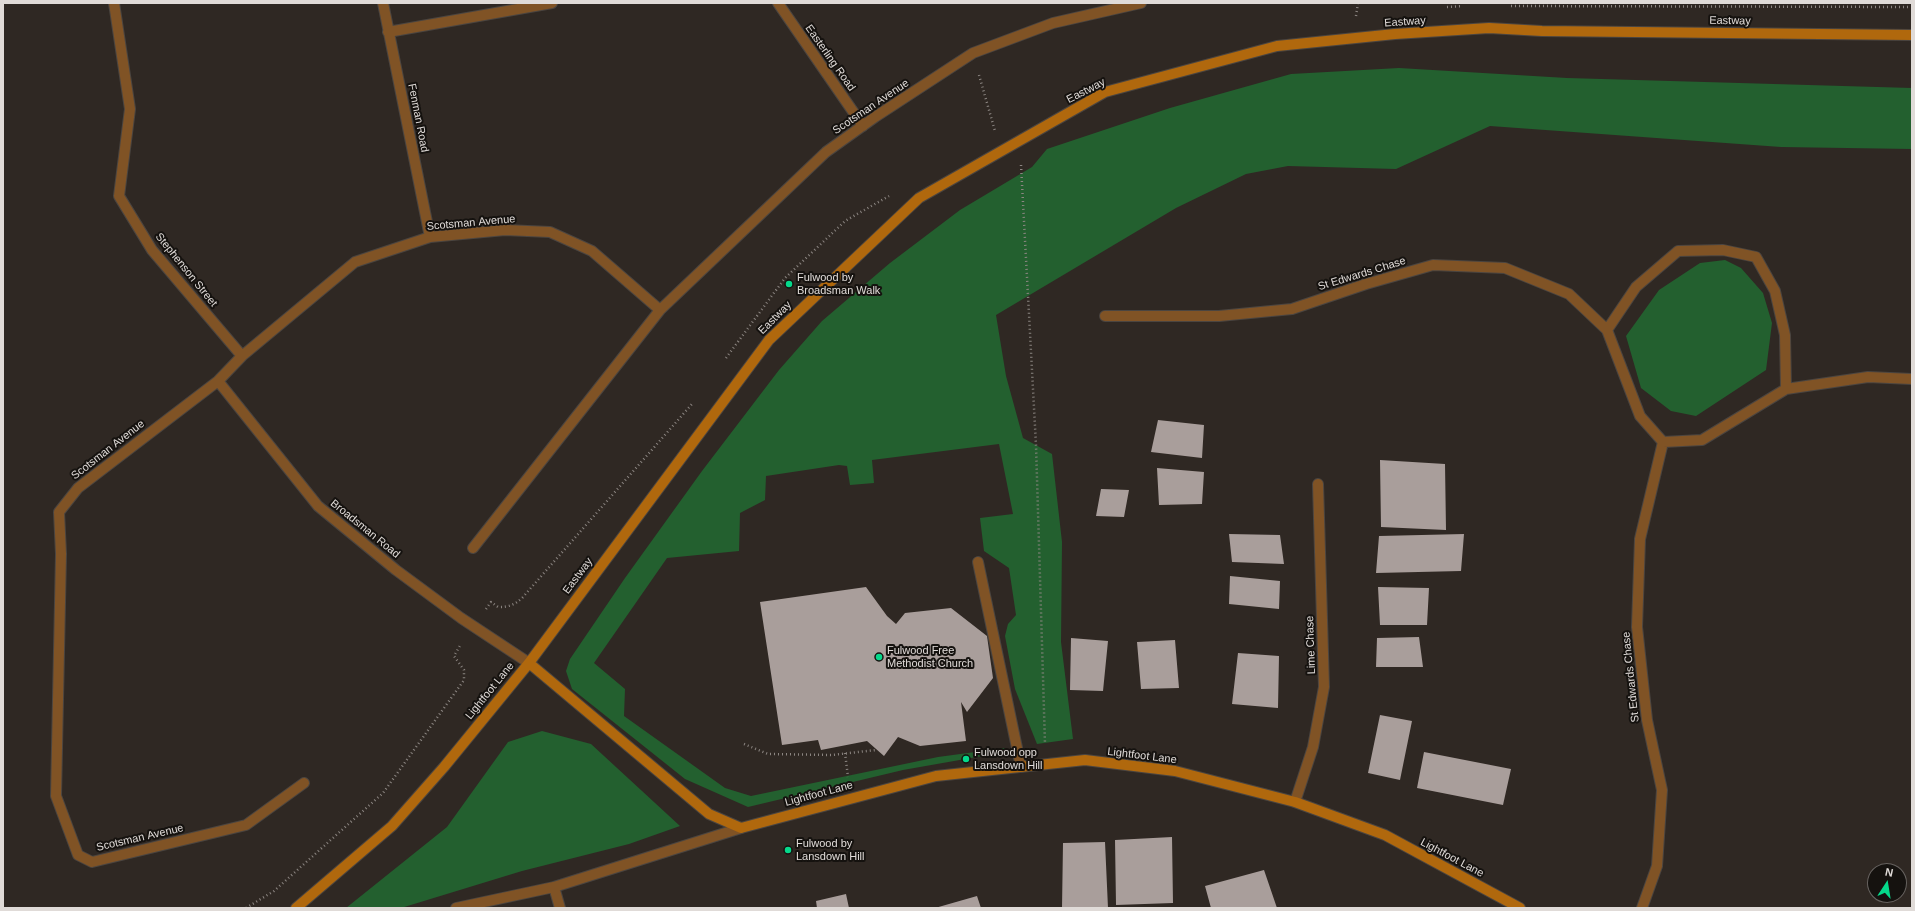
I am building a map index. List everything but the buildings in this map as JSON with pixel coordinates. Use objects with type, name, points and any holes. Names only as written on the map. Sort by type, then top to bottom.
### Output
[{"type":"main road","name":"Eastway","points":[[529,663],[769,340],[919,198],[1105,92],[1277,46],[1396,34],[1489,28],[1542,31],[1912,35]]},
{"type":"main road","name":"Lightfoot Lane","points":[[296,908],[392,826],[444,767],[529,663],[709,814],[741,828],[936,776],[1085,760],[1175,771],[1295,802],[1385,835],[1520,908]]},
{"type":"street","name":"Stephenson Street","points":[[114,3],[130,109],[119,196],[152,250],[242,356]]},
{"type":"street","name":"Fenman Road","points":[[383,3],[430,237]]},
{"type":"street","points":[[388,32],[552,3]]},
{"type":"street","name":"Easterling Road","points":[[778,3],[863,126]]},
{"type":"street","name":"Scotsman Avenue","points":[[473,548],[660,310],[826,152],[973,53],[1053,23],[1141,3]]},
{"type":"street","name":"Scotsman Avenue","points":[[304,783],[246,825],[92,862],[78,855],[56,796],[61,554],[59,512],[78,488],[218,381],[242,356],[355,262],[430,237],[506,230],[550,232],[592,251],[660,310]]},
{"type":"street","points":[[1607,330],[1636,287],[1678,251],[1723,250],[1756,257],[1776,291],[1785,335],[1786,389]]},
{"type":"street","name":"St Edwards Chase","points":[[1105,316],[1219,316],[1292,309],[1366,284],[1433,265],[1505,268],[1569,294],[1607,330],[1640,416],[1663,442],[1640,539],[1637,627],[1647,720],[1662,790],[1657,866],[1642,908]]},
{"type":"street","points":[[1663,442],[1702,440],[1786,389],[1868,377],[1912,379]]},
{"type":"street","name":"Broadsman Road","points":[[218,381],[318,506],[396,570],[449,610],[529,663]]},
{"type":"street","name":"Lime Chase","points":[[1295,802],[1313,748],[1324,687],[1318,484]]},
{"type":"street","points":[[978,562],[1021,767]]},
{"type":"street","name":"Lightfoot Lane","points":[[456,908],[554,886],[741,828]]},
{"type":"street","points":[[554,886],[560,908]]},
{"type":"path","points":[[1442,8],[1465,6]]},
{"type":"path","points":[[1509,6],[1912,7]]},
{"type":"path","points":[[1349,16],[1364,14]]},
{"type":"path","points":[[973,53],[996,133],[1002,130]]},
{"type":"path","points":[[1020,140],[1036,445],[1046,764]]},
{"type":"path","points":[[726,359],[785,278],[844,221],[893,193]]},
{"type":"path","points":[[491,602],[498,607],[506,607],[516,604],[524,597],[694,403]]},
{"type":"path","points":[[246,908],[274,891],[383,792],[464,680],[464,670],[454,656]]},
{"type":"path","points":[[744,744],[768,754],[832,755],[876,750]]},
{"type":"green space","points":[[1399,68],[1567,78],[1912,88],[1912,149],[1781,147],[1490,126],[1396,169],[1288,166],[1246,174],[1176,208],[996,315],[1006,376],[1023,438],[1052,454],[1062,542],[1061,642],[1073,739],[1037,744],[1015,689],[1005,636],[1008,624],[1016,615],[1009,568],[984,551],[980,518],[1013,514],[999,444],[872,460],[874,483],[850,485],[847,466],[839,465],[766,476],[765,500],[740,513],[739,551],[667,558],[594,663],[625,689],[624,716],[725,788],[751,796],[938,757],[1005,748],[1005,752],[903,770],[748,807],[685,779],[572,689],[566,671],[570,659],[625,578],[702,471],[779,370],[822,321],[890,263],[960,210],[1032,167],[1047,149],[1170,108],[1291,74]]},
{"type":"green space","points":[[1725,260],[1741,268],[1763,293],[1772,323],[1766,370],[1696,416],[1671,411],[1641,388],[1626,336],[1659,290],[1700,263]]},
{"type":"green space","points":[[542,731],[591,744],[680,826],[629,844],[522,871],[401,908],[346,908],[447,827],[508,742]]},
{"type":"place","name":"Fulwood by Broadsman Walk","points":[[789,284]]},
{"type":"place","name":"Fulwood Free Methodist Church","points":[[879,657]]},
{"type":"place","name":"Fulwood opp Lansdown Hill","points":[[966,759]]},
{"type":"place","name":"Fulwood by Lansdown Hill","points":[[788,850]]}]
